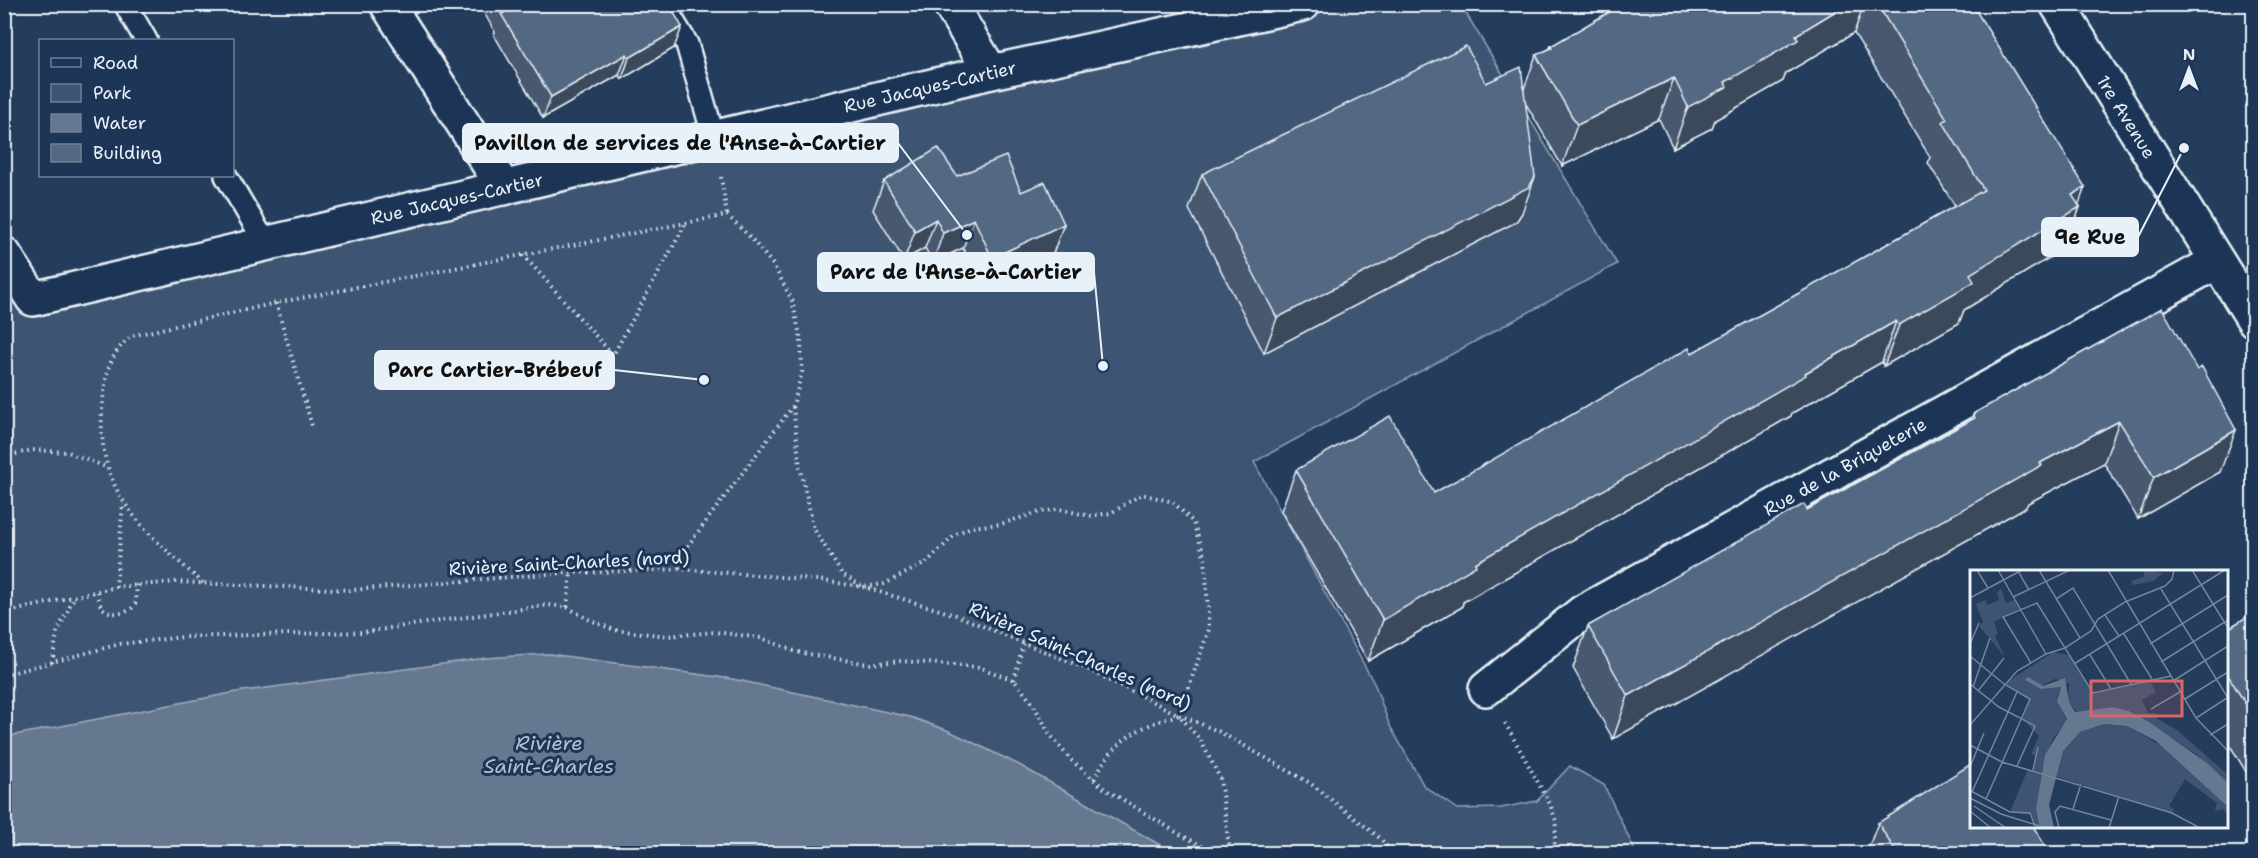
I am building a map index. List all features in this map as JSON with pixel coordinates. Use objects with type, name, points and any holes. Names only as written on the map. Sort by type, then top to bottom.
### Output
[{"type":"street","points":[[387,4],[504,188]]},
{"type":"street","points":[[950,4],[991,72]]},
{"type":"street","name":"1re Avenue","points":[[2057,4],[2253,320]]},
{"type":"street","name":"Rue Jacques-Cartier","points":[[4,254],[33,299],[991,72],[1299,5]]},
{"type":"street","name":"Rue de la Briqueterie","points":[[1486,689],[1583,612],[2216,262]]},
{"type":"lane","points":[[124,4],[145,39]]},
{"type":"lane","points":[[663,4],[687,44],[714,138]]},
{"type":"lane","points":[[227,177],[266,244]]},
{"type":"path","points":[[204,583],[156,541],[123,502],[106,467],[101,441],[109,362],[118,347],[131,336],[276,303],[727,215],[751,237],[774,266],[792,300],[801,340],[802,372],[793,406],[800,467],[814,530],[842,574],[863,587],[884,584],[926,563],[956,534],[971,527],[1001,524],[1036,513],[1060,509],[1089,516],[1111,513],[1142,495],[1173,502],[1193,522],[1205,558],[1208,592],[1209,629],[1179,715]]},
{"type":"path","points":[[522,255],[613,355],[686,222]]},
{"type":"path","points":[[276,303],[312,426]]},
{"type":"path","points":[[679,569],[681,556],[692,540],[793,406]]},
{"type":"path","points":[[4,457],[32,450],[68,452],[106,467]]},
{"type":"path","points":[[116,586],[123,502]]},
{"type":"path","name":"Rivière Saint-Charles (nord)","points":[[4,613],[116,586],[175,582],[352,590],[571,573],[679,569],[818,580],[863,587],[956,615],[1089,670],[1218,732],[1310,783],[1380,838],[1393,854]]},
{"type":"path","points":[[567,607],[571,573]]},
{"type":"path","points":[[97,592],[100,604],[106,612],[116,614],[126,612],[135,604],[137,584]]},
{"type":"path","points":[[52,663],[57,633],[74,597]]},
{"type":"path","points":[[4,675],[120,644],[162,639],[364,632],[549,605],[567,607],[614,630],[668,636],[716,632],[761,638],[797,652],[868,664],[902,661],[978,666],[1014,680],[1064,752],[1105,789],[1217,854]]},
{"type":"path","points":[[1014,680],[1023,644]]},
{"type":"path","points":[[1486,689],[1550,804],[1556,821],[1554,854]]},
{"type":"path","points":[[1094,779],[1103,761],[1129,735],[1152,722],[1179,715]]},
{"type":"path","points":[[1179,715],[1201,741],[1220,778],[1230,854]]},
{"type":"green space","points":[[1302,5],[1461,5],[1617,264],[1254,462],[1375,685],[1389,724],[1424,786],[1457,809],[1501,808],[1537,801],[1570,766],[1604,785],[1636,853],[1174,853],[1019,765],[949,731],[910,717],[732,679],[549,654],[487,658],[237,692],[5,737],[4,254],[33,299]]},
{"type":"water","name":"Rivière Saint-Charles","points":[[549,654],[732,679],[910,717],[949,731],[1019,765],[1174,853],[5,853],[5,737],[237,692],[487,658]]},
{"type":"building","points":[[499,4],[669,4],[682,27],[629,58],[627,54],[551,97],[501,14],[504,13]]},
{"type":"building","points":[[1623,4],[1847,4],[1796,35],[1798,40],[1725,82],[1727,87],[1688,107],[1674,78],[1577,125],[1536,55],[1552,48],[1551,46]]},
{"type":"building","points":[[1877,4],[1972,4],[2085,187],[2072,195],[2080,207],[1970,274],[1974,282],[1899,325],[1896,321],[1805,373],[1806,375],[1475,563],[1476,566],[1383,620],[1296,470],[1390,416],[1434,493],[1689,348],[1692,353],[1984,190],[1943,122],[1947,119]]},
{"type":"building","points":[[1466,46],[1486,83],[1521,67],[1535,177],[1529,187],[1277,318],[1202,174]]},
{"type":"building","points":[[938,148],[957,176],[1006,156],[1021,192],[1045,182],[1064,224],[992,258],[974,219],[943,233],[936,219],[915,231],[884,181]]},
{"type":"building","points":[[2162,308],[2197,370],[2202,367],[2236,430],[2154,477],[2119,421],[2040,463],[2042,465],[1628,696],[1588,626],[1804,504],[1807,510],[1975,418],[1973,414]]},
{"type":"building","points":[[2253,613],[2253,716],[2228,675],[2228,629]]},
{"type":"building","points":[[1970,765],[1970,828],[2034,828],[2050,854],[1897,854],[1878,823]]},
{"type":"place","name":"9e Rue","points":[[2184,148]]},
{"type":"place","name":"Pavillon de services de l'Anse-à-Cartier","points":[[967,235]]},
{"type":"place","name":"Parc de l'Anse-à-Cartier","points":[[1103,366]]},
{"type":"place","name":"Parc Cartier-Brébeuf","points":[[704,380]]}]
